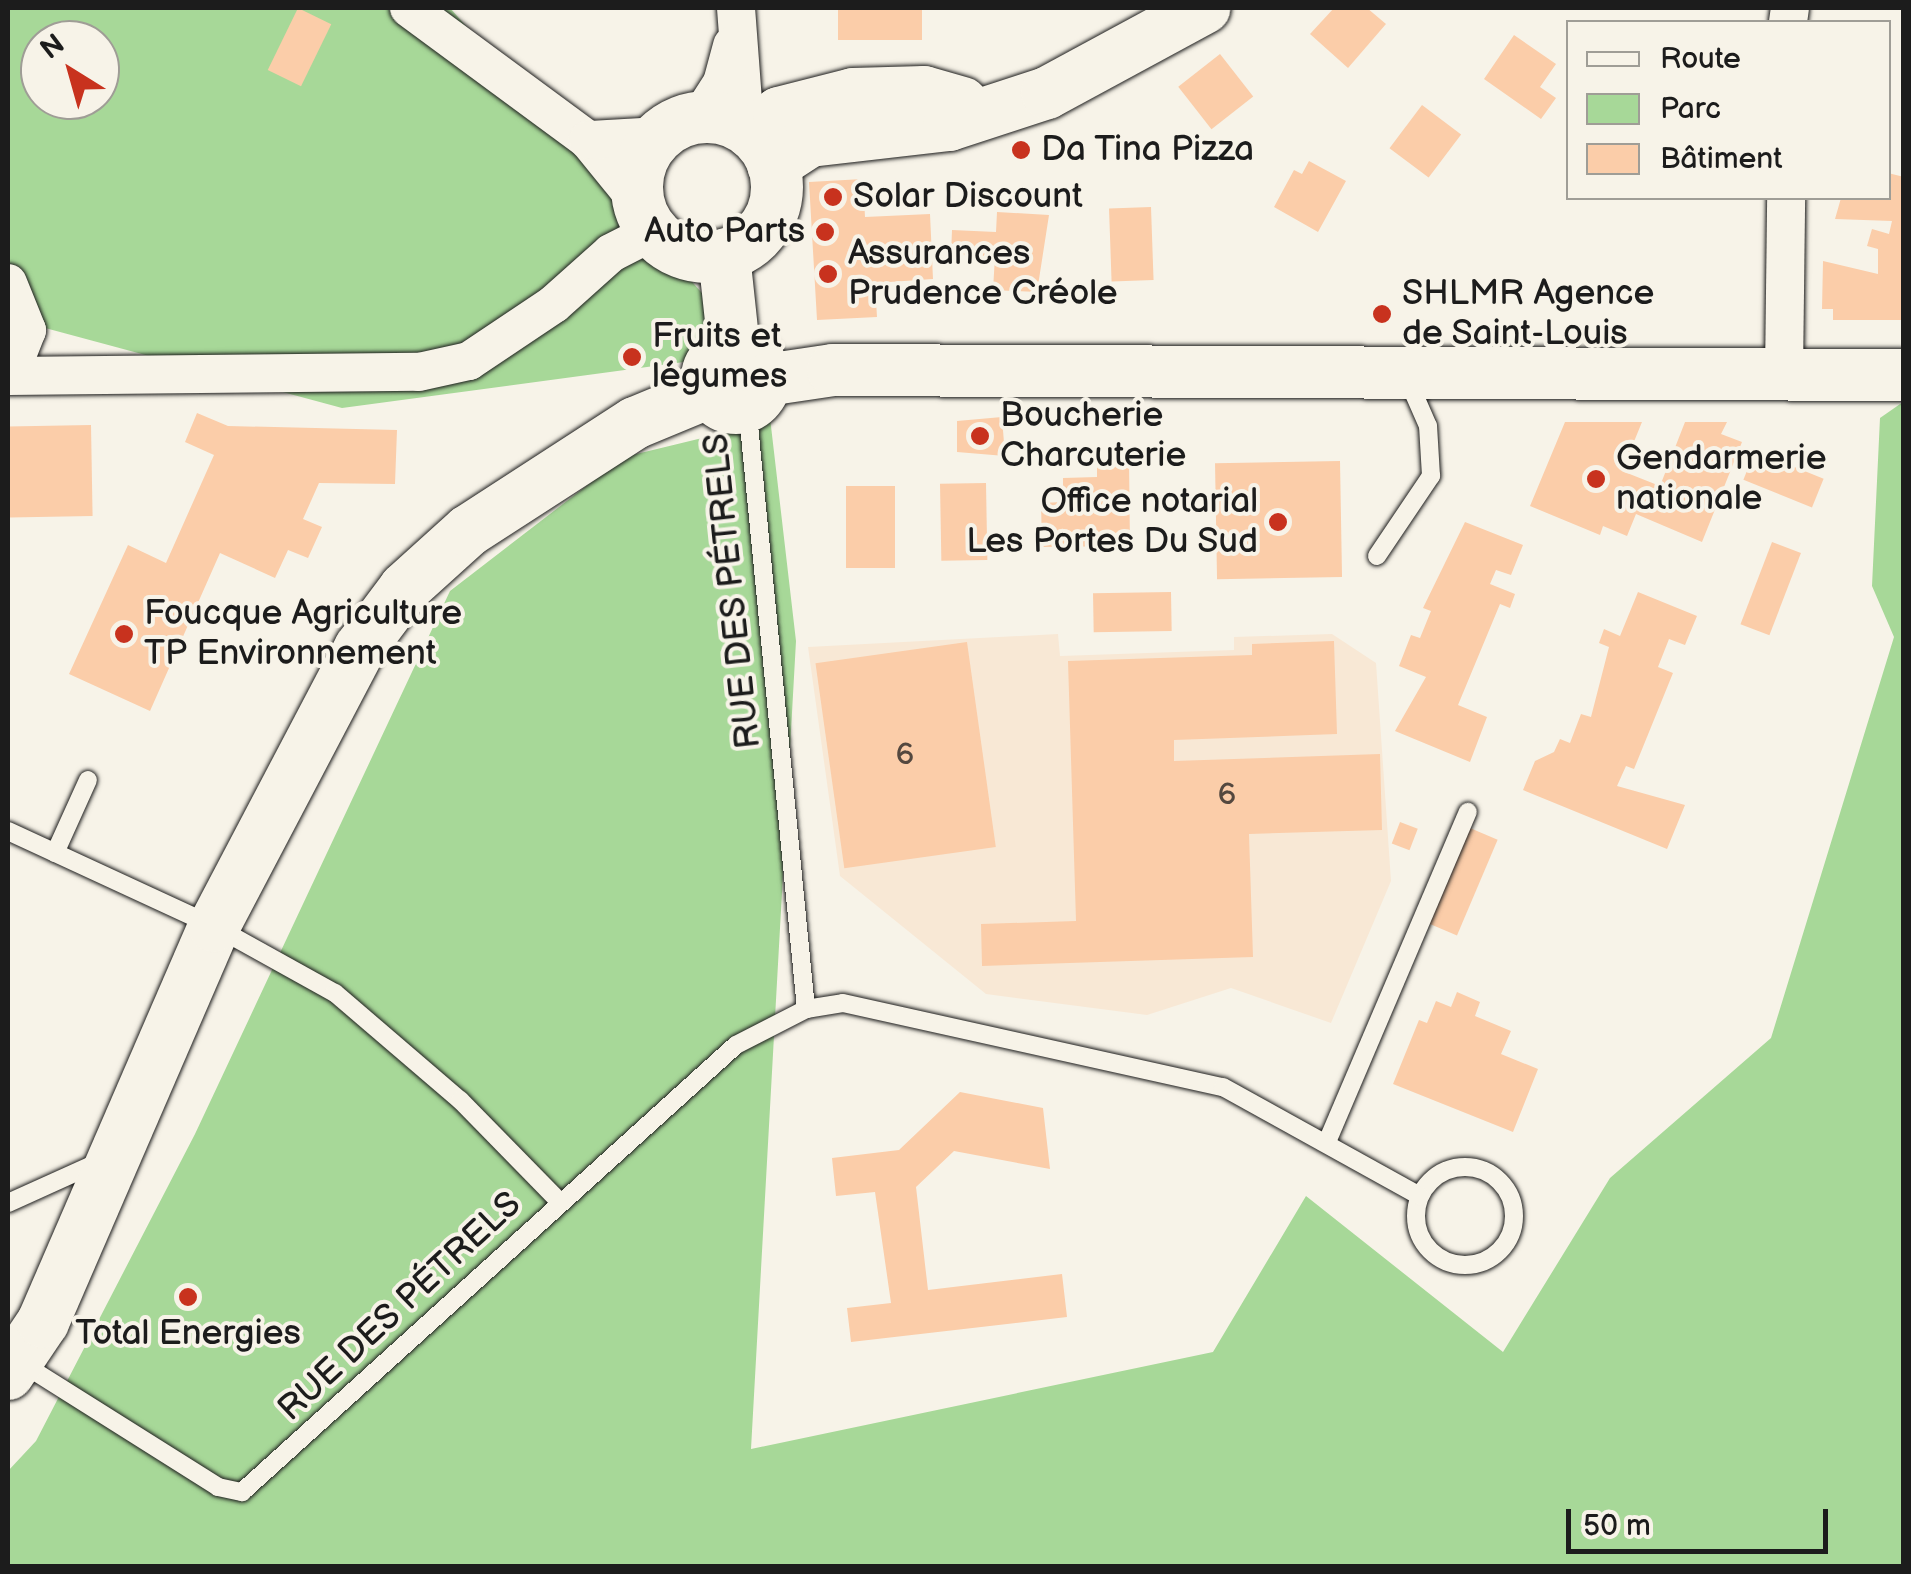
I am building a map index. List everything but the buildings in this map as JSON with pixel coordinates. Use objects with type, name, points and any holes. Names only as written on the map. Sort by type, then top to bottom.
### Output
[{"type":"main road","points":[[734,132],[772,213],[753,240],[724,255],[685,254],[645,216],[644,155],[734,132],[853,94],[924,92],[983,108],[1047,92],[1204,8]]},
{"type":"main road","points":[[724,255],[739,382]]},
{"type":"main road","points":[[13,1368],[116,1152],[214,926],[322,708],[405,588],[534,486],[635,423],[739,382],[833,370],[1407,378],[1904,375]]},
{"type":"street","points":[[8,283],[26,330],[8,376],[419,372],[452,365],[510,338],[611,253],[645,216],[588,140],[408,8]]},
{"type":"street","points":[[734,132],[757,89],[736,18]]},
{"type":"street","points":[[734,132],[722,83],[736,18]]},
{"type":"street","points":[[588,140],[734,132]]},
{"type":"street","points":[[1784,374],[1786,200]]},
{"type":"lane","points":[[1377,556],[1431,476],[1428,426],[1407,378]]},
{"type":"lane","name":"RUE DES PÉTRELS","points":[[739,382],[806,1009]]},
{"type":"lane","points":[[55,853],[88,780]]},
{"type":"lane","points":[[1328,1142],[1468,812]]},
{"type":"lane","points":[[8,831],[291,964],[391,1037],[560,1202]]},
{"type":"lane","name":"RUE DES PÉTRELS","points":[[13,1368],[218,1487],[242,1492],[736,1044],[806,1009],[868,1007],[1223,1087],[1420,1196]]},
{"type":"lane","points":[[8,1203],[116,1152]]},
{"type":"lane","points":[[1452,1168],[1484,1171],[1509,1192],[1511,1235],[1479,1264],[1456,1264],[1422,1239],[1420,1196],[1452,1168]]},
{"type":"shaded area","points":[[1058,634],[1060,656],[1234,650],[1234,637],[1332,634],[1376,663],[1391,881],[1331,1023],[1231,988],[1147,1015],[986,994],[840,876],[808,647]]},
{"type":"green space","points":[[8,8],[450,8],[778,379],[769,409],[796,641],[751,1449],[1213,1352],[1306,1196],[1503,1352],[1610,1178],[1771,1038],[1894,637],[1872,586],[1880,418],[1903,402],[1903,1566],[8,1566],[8,1471],[36,1441],[195,1134],[450,591],[624,457],[727,432],[684,362],[342,408],[8,318]]},
{"type":"place","name":"Da Tina Pizza","points":[[1021,150]]},
{"type":"place","name":"Solar Discount","points":[[833,197]]},
{"type":"place","name":"Auto Parts","points":[[825,232]]},
{"type":"place","name":"Assurances Prudence Créole","points":[[828,274]]},
{"type":"place","name":"SHLMR Agence de Saint-Louis","points":[[1382,314]]},
{"type":"place","name":"Fruits et légumes","points":[[632,357]]},
{"type":"place","name":"Boucherie Charcuterie","points":[[980,436]]},
{"type":"place","name":"Gendarmerie nationale","points":[[1596,479]]},
{"type":"place","name":"Office notarial Les Portes Du Sud","points":[[1278,522]]},
{"type":"place","name":"Foucque Agriculture TP Environnement","points":[[124,634]]},
{"type":"place","name":"Total Energies","points":[[188,1297]]}]
